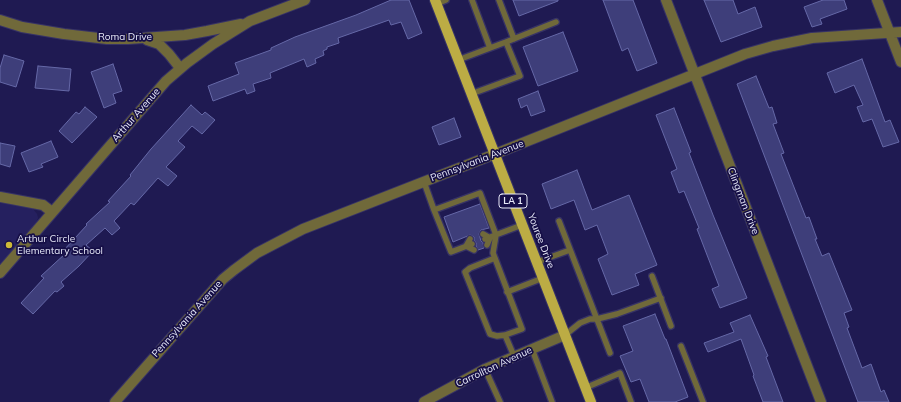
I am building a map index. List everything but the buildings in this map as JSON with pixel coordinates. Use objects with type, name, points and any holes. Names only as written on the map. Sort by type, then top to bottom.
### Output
[{"type":"main road","name":"Youree Drive","points":[[439,1],[458,60],[591,402]]},
{"type":"street","name":"Arthur Avenue","points":[[0,273],[155,93],[180,68],[213,44],[250,21],[306,0]]},
{"type":"street","name":"Clingman Drive","points":[[666,0],[821,402]]},
{"type":"street","points":[[877,0],[901,62]]},
{"type":"street","name":"Roma Drive","points":[[0,20],[64,34],[107,39],[185,35],[207,32],[250,21]]},
{"type":"street","name":"Pennsylvania Avenue","points":[[114,402],[212,290],[234,270],[258,253],[303,229],[745,54],[812,38],[901,32]]},
{"type":"street","points":[[141,38],[158,44],[169,54],[180,68]]},
{"type":"street","points":[[0,197],[43,205],[52,212]]},
{"type":"street","name":"Carrollton Avenue","points":[[424,402],[485,369],[565,335]]},
{"type":"lane","points":[[472,0],[490,48]]},
{"type":"lane","points":[[499,0],[514,39]]},
{"type":"lane","points":[[458,60],[556,22]]},
{"type":"lane","points":[[471,94],[520,76],[506,42]]},
{"type":"lane","points":[[424,182],[451,252],[471,245]]},
{"type":"lane","points":[[434,210],[480,193],[496,235],[492,253],[495,258],[522,329],[497,336],[490,334],[465,272],[470,268],[495,258]]},
{"type":"lane","points":[[559,221],[610,353]]},
{"type":"lane","points":[[486,239],[522,225]]},
{"type":"lane","points":[[537,262],[570,250]]},
{"type":"lane","points":[[652,276],[671,326]]},
{"type":"lane","points":[[507,292],[543,278]]},
{"type":"lane","points":[[565,335],[580,323],[590,319],[597,319],[617,314],[660,298]]},
{"type":"lane","points":[[505,335],[514,356]]},
{"type":"lane","points":[[681,346],[703,402]]},
{"type":"lane","points":[[532,349],[552,402]]},
{"type":"lane","points":[[485,369],[500,402]]},
{"type":"lane","points":[[585,388],[620,373],[631,402]]},
{"type":"shaded area","name":"Arthur Circle Elementary School","points":[[0,203],[33,209],[38,218],[35,225],[0,266]]},
{"type":"place","name":"Arthur Circle Elementary School","points":[[9,245]]}]
